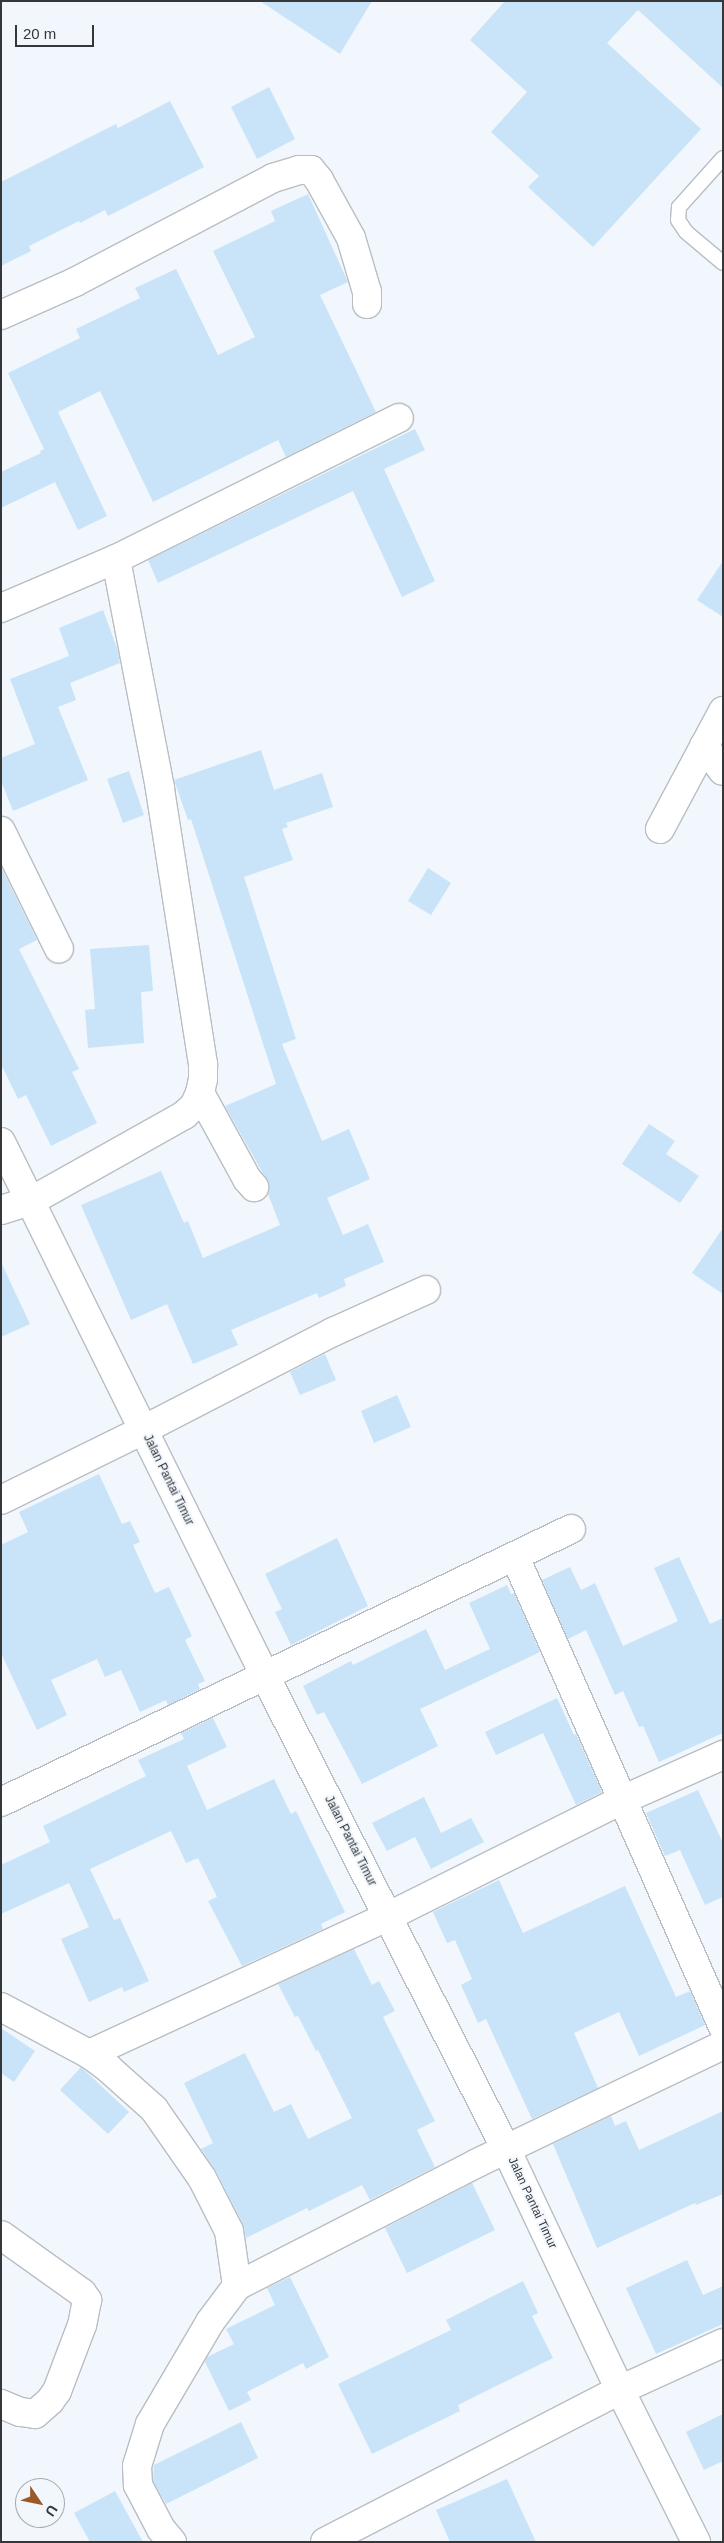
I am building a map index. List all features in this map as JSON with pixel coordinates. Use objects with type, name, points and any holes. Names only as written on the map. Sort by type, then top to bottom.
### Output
[{"type":"street","points":[[1,315],[76,282],[273,178],[299,170],[311,170],[320,180],[351,238],[367,292],[367,304]]},
{"type":"street","points":[[1,608],[116,559],[399,418]]},
{"type":"street","points":[[1,1210],[31,1201],[184,1115],[194,1106],[200,1093],[203,1064],[160,788],[116,559]]},
{"type":"street","points":[[660,829],[723,711]]},
{"type":"street","points":[[704,746],[723,771]]},
{"type":"street","points":[[1,831],[59,949]]},
{"type":"street","points":[[200,1093],[247,1179],[254,1187]]},
{"type":"street","name":"Jalan Pantai Timur","points":[[1,1142],[265,1676],[389,1916],[506,2149],[620,2390],[696,2542]]},
{"type":"street","points":[[1,1500],[143,1430],[333,1332],[426,1290]]},
{"type":"street","points":[[1,1802],[571,1530]]},
{"type":"street","points":[[515,1556],[723,2027]]},
{"type":"street","points":[[89,2054],[389,1916],[622,1800],[723,1755]]},
{"type":"street","points":[[1,2007],[89,2054],[108,2068],[154,2109],[202,2178],[228,2231],[237,2286]]},
{"type":"street","points":[[172,2542],[161,2529],[138,2484],[137,2466],[150,2424],[210,2322],[237,2286],[506,2149],[723,2045]]},
{"type":"street","points":[[1,2235],[82,2293],[87,2300],[82,2325],[57,2391],[50,2401],[35,2414],[20,2412],[1,2404]]},
{"type":"street","points":[[325,2542],[620,2390],[723,2343]]},
{"type":"lane","points":[[723,158],[679,208],[678,220],[686,232],[723,263]]},
{"type":"building","points":[[260,1],[372,1],[340,54]]},
{"type":"building","points":[[505,1],[723,1],[723,88],[638,10],[607,43],[701,129],[593,247],[528,187],[539,176],[491,132],[527,92],[470,40]]},
{"type":"building","points":[[269,87],[295,139],[257,159],[231,107]]},
{"type":"building","points":[[170,101],[204,167],[108,216],[105,210],[80,223],[79,221],[29,246],[31,251],[1,266],[1,182],[116,124],[118,128]]},
{"type":"building","points":[[308,194],[348,282],[320,295],[376,412],[286,457],[278,440],[153,502],[100,391],[58,412],[107,516],[78,530],[55,482],[1,508],[1,472],[41,453],[40,451],[44,449],[8,373],[80,338],[76,329],[140,298],[135,288],[176,269],[218,355],[255,337],[213,251],[275,221],[271,211]]},
{"type":"building","points":[[415,429],[425,450],[384,469],[435,581],[402,597],[353,491],[158,583],[148,560]]},
{"type":"building","points":[[723,561],[723,617],[697,600]]},
{"type":"building","points":[[103,610],[117,648],[120,663],[70,683],[76,700],[58,707],[88,780],[13,811],[1,781],[1,758],[35,744],[10,679],[69,656],[59,628]]},
{"type":"building","points":[[261,750],[274,790],[322,773],[333,807],[286,823],[288,827],[282,829],[293,860],[244,877],[296,1039],[282,1044],[322,1141],[349,1129],[370,1179],[327,1198],[343,1235],[368,1224],[384,1262],[344,1279],[346,1286],[319,1298],[317,1293],[231,1330],[238,1345],[193,1364],[167,1304],[131,1320],[81,1205],[161,1171],[184,1223],[188,1221],[203,1258],[280,1225],[268,1194],[269,1184],[225,1106],[276,1084],[191,819],[188,820],[174,780]]},
{"type":"building","points":[[129,771],[144,815],[123,823],[107,779]]},
{"type":"building","points":[[1,867],[37,940],[19,949],[79,1069],[72,1072],[97,1123],[51,1146],[26,1095],[18,1099],[1,1064]]},
{"type":"building","points":[[428,868],[451,883],[431,915],[408,901]]},
{"type":"building","points":[[149,945],[153,991],[141,992],[144,1043],[88,1048],[85,1010],[95,1009],[90,949]]},
{"type":"building","points":[[649,1124],[675,1141],[666,1154],[699,1176],[680,1203],[622,1164]]},
{"type":"building","points":[[723,1228],[723,1294],[692,1273]]},
{"type":"building","points":[[1,1262],[30,1324],[1,1337]]},
{"type":"building","points":[[325,1354],[336,1380],[300,1395],[290,1372]]},
{"type":"building","points":[[397,1395],[411,1427],[374,1443],[361,1411]]},
{"type":"building","points":[[99,1474],[122,1524],[130,1521],[140,1542],[133,1545],[155,1593],[169,1587],[192,1636],[185,1640],[205,1681],[198,1684],[200,1689],[168,1705],[166,1700],[140,1712],[121,1670],[105,1677],[97,1659],[51,1680],[67,1715],[37,1730],[1,1653],[1,1545],[28,1532],[19,1512]]},
{"type":"building","points":[[337,1538],[368,1606],[291,1645],[275,1612],[282,1609],[265,1574]]},
{"type":"building","points":[[679,1557],[710,1624],[723,1618],[723,1733],[659,1762],[643,1726],[639,1727],[623,1691],[615,1695],[586,1630],[568,1639],[542,1580],[570,1567],[581,1590],[595,1583],[623,1646],[678,1621],[654,1568]]},
{"type":"building","points":[[507,1585],[511,1594],[514,1593],[540,1652],[420,1709],[438,1746],[362,1784],[324,1712],[317,1715],[303,1686],[351,1661],[353,1665],[426,1629],[445,1670],[490,1649],[469,1603]]},
{"type":"building","points":[[557,1698],[574,1735],[576,1734],[602,1792],[576,1805],[543,1733],[496,1755],[485,1732]]},
{"type":"building","points":[[213,1718],[227,1747],[187,1766],[207,1810],[274,1779],[291,1814],[296,1811],[345,1912],[321,1924],[323,1929],[242,1966],[208,1901],[217,1897],[198,1858],[186,1863],[171,1831],[90,1869],[114,1920],[120,1918],[149,1981],[124,1992],[122,1987],[89,2002],[61,1939],[89,1927],[69,1883],[1,1914],[1,1865],[50,1842],[43,1826],[146,1776],[138,1760],[184,1739],[181,1733]]},
{"type":"building","points":[[698,1790],[723,1843],[723,1897],[705,1905],[680,1850],[665,1856],[646,1813]]},
{"type":"building","points":[[424,1797],[441,1833],[471,1818],[484,1842],[431,1869],[415,1837],[387,1851],[372,1823]]},
{"type":"building","points":[[499,1880],[523,1933],[625,1886],[676,1997],[690,1991],[705,2025],[639,2056],[619,2012],[574,2033],[598,2088],[532,2119],[486,2019],[478,2023],[461,1985],[472,1979],[455,1940],[447,1943],[433,1912]]},
{"type":"building","points":[[354,1949],[372,1985],[379,1981],[395,2011],[383,2017],[435,2121],[417,2130],[435,2167],[370,2200],[362,2185],[309,2211],[307,2208],[246,2238],[243,2224],[216,2171],[201,2149],[213,2143],[184,2083],[245,2053],[274,2112],[291,2104],[308,2139],[352,2118],[318,2050],[316,2051],[298,2016],[295,2017],[278,1984]]},
{"type":"building","points":[[1,2028],[35,2051],[14,2082],[1,2073]]},
{"type":"building","points":[[81,2067],[129,2112],[108,2134],[60,2090]]},
{"type":"building","points":[[723,2111],[723,2194],[696,2205],[695,2203],[597,2248],[553,2144],[611,2116],[615,2126],[626,2121],[639,2150]]},
{"type":"building","points":[[472,2183],[495,2230],[407,2273],[385,2228]]},
{"type":"building","points":[[687,2260],[703,2295],[723,2286],[723,2324],[656,2354],[626,2288]]},
{"type":"building","points":[[290,2277],[329,2357],[306,2369],[303,2363],[247,2392],[251,2400],[229,2411],[205,2362],[207,2357],[234,2344],[226,2329],[275,2305],[267,2288]]},
{"type":"building","points":[[523,2281],[538,2313],[532,2316],[553,2358],[458,2405],[460,2411],[372,2454],[338,2384],[451,2330],[446,2320]]},
{"type":"building","points":[[723,2414],[723,2461],[704,2470],[686,2432]]},
{"type":"building","points":[[241,2422],[258,2458],[166,2504],[153,2481],[154,2465]]},
{"type":"building","points":[[507,2479],[536,2542],[450,2542],[436,2510]]},
{"type":"building","points":[[115,2491],[143,2542],[90,2542],[74,2513]]}]
